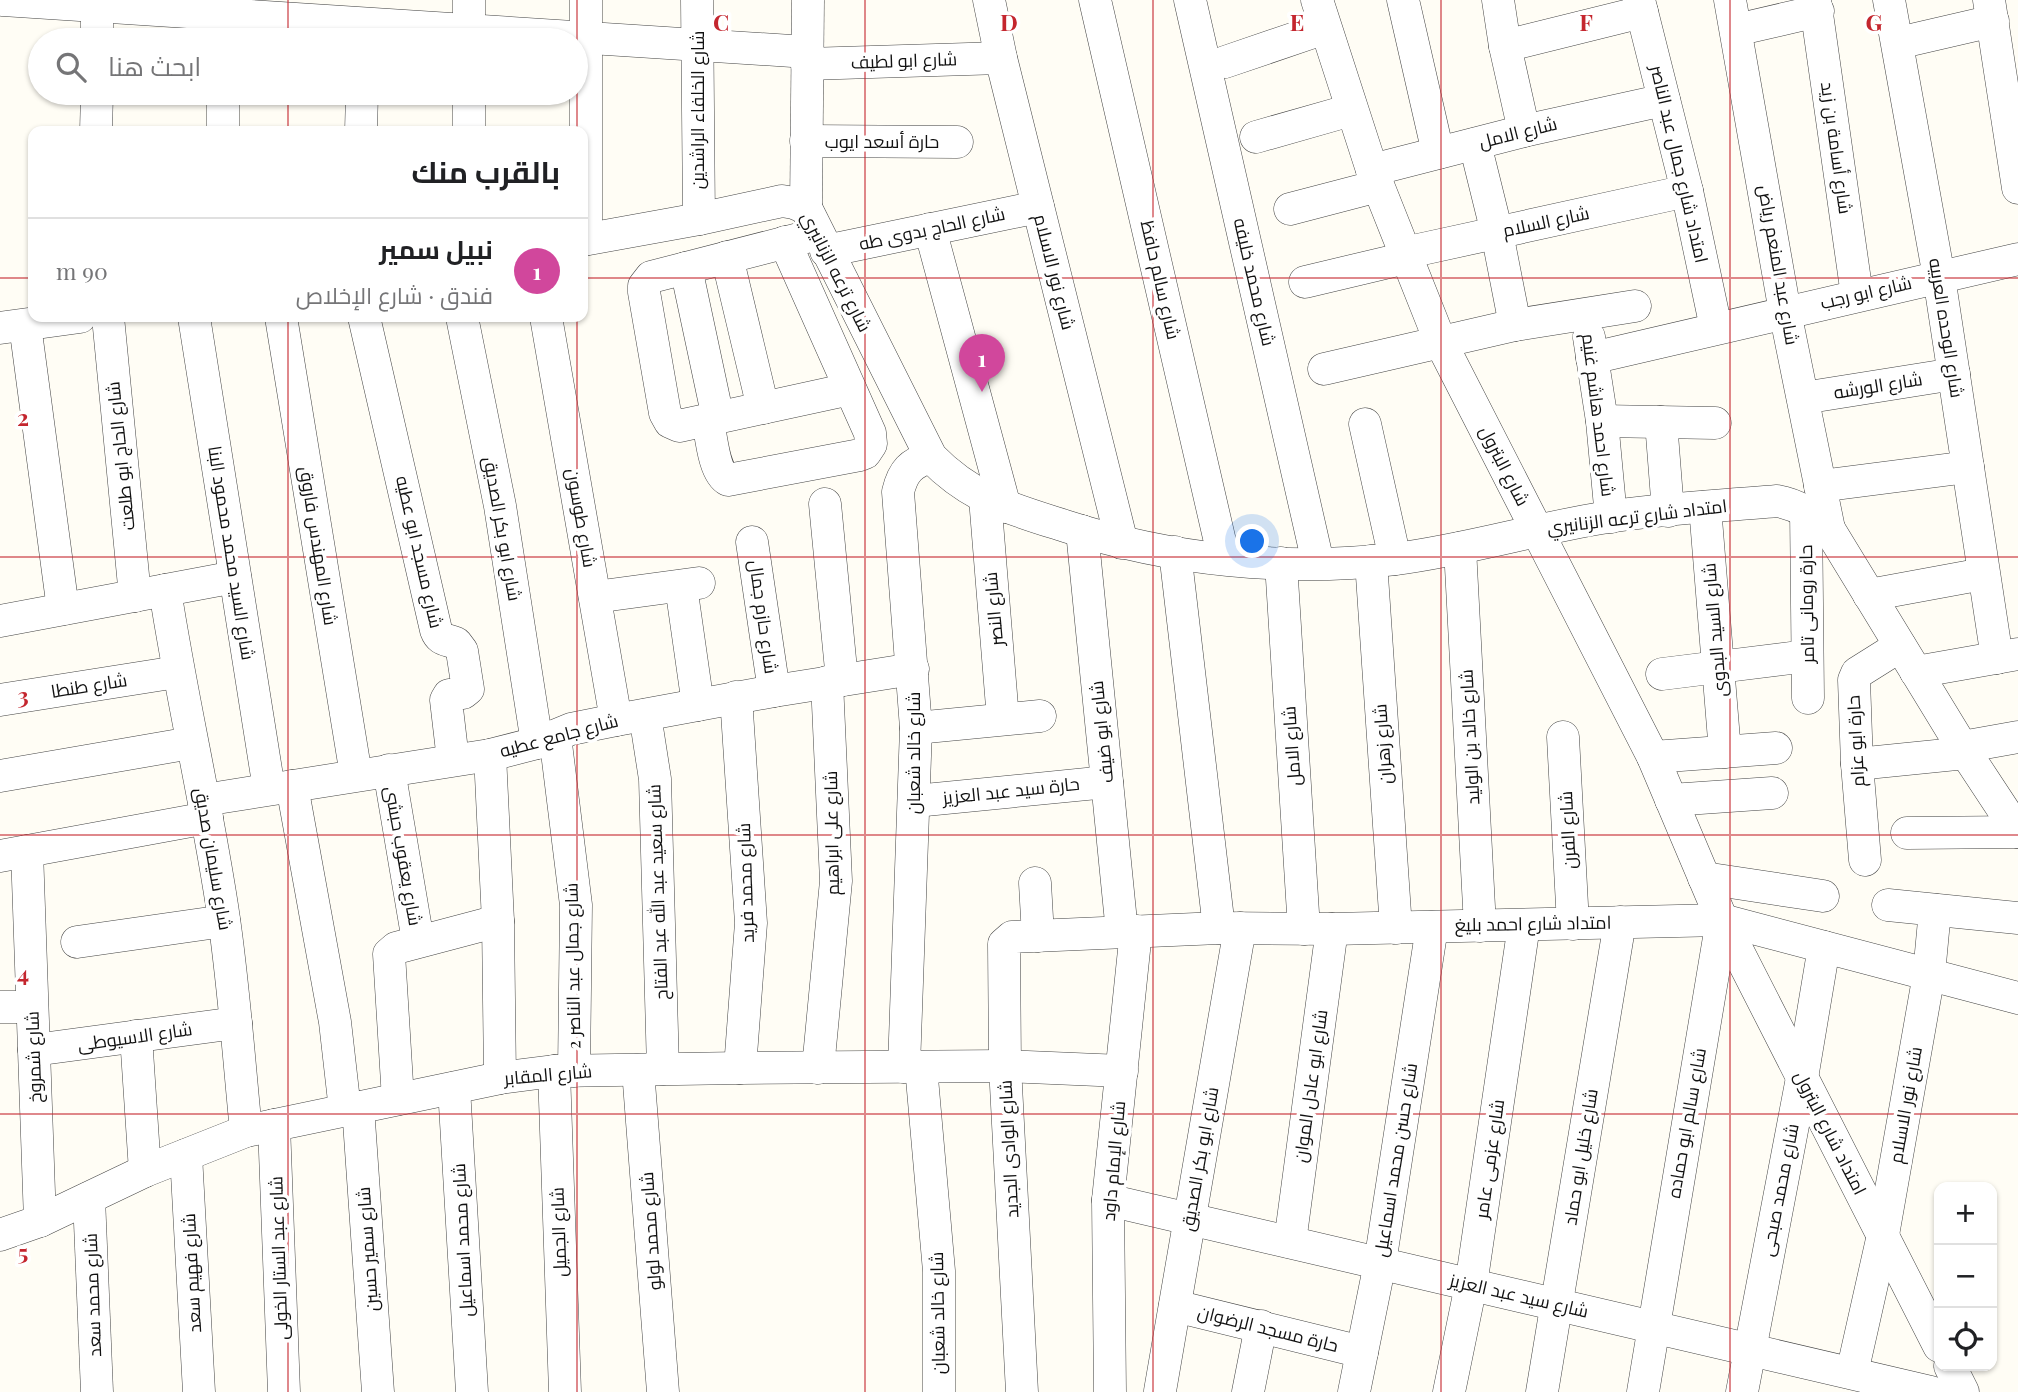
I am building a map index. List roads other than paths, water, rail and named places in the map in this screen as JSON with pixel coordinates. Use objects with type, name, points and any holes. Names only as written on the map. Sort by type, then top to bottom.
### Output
[{"type":"street","name":"شارع ابو لطيف","points":[[3,0],[97,3],[224,18],[469,24],[502,28]]},
{"type":"street","points":[[586,0],[586,28]]},
{"type":"street","name":"شارع الخلفاء الراشدين","points":[[697,0],[699,219]]},
{"type":"street","points":[[808,0],[806,141],[816,231]]},
{"type":"street","name":"شارع نور الاسلام","points":[[989,0],[1001,58],[1122,542]]},
{"type":"street","name":"شارع سالم حافظ","points":[[1095,0],[1224,559]]},
{"type":"street","name":"شارع محمد خليفه","points":[[1191,0],[1318,563]]},
{"type":"street","points":[[1403,0],[1438,153]]},
{"type":"street","points":[[1498,0],[1524,131]]},
{"type":"street","name":"شارع الوحده العربيه","points":[[1889,0],[1954,374],[1983,574],[2007,656]]},
{"type":"street","points":[[97,3],[97,28]]},
{"type":"street","points":[[1505,46],[1640,6]]},
{"type":"street","name":"امتداد شارع جمال عبد الناصر","points":[[1640,6],[1687,191],[1716,328]]},
{"type":"street","points":[[1733,15],[1816,6]]},
{"type":"street","name":"شارع أسامة بن زيد","points":[[1816,6],[1857,295]]},
{"type":"street","points":[[1898,43],[1991,11],[2013,120],[2018,188]]},
{"type":"street","points":[[1225,62],[1321,14]]},
{"type":"street","name":"شارع البترول","points":[[1321,14],[1375,178],[1440,341],[1653,757],[1722,920]]},
{"type":"street","name":"شارع عبد المنعم رياض","points":[[1733,15],[1785,312],[1803,398],[1818,508]]},
{"type":"street","name":"شارع ابو لطيف","points":[[588,38],[698,45],[807,58],[1001,58]]},
{"type":"street","name":"شارع الامل","points":[[1290,209],[1438,153],[1664,100]]},
{"type":"street","points":[[96,126],[97,105]]},
{"type":"street","points":[[223,105],[223,126]]},
{"type":"street","points":[[361,126],[362,105]]},
{"type":"street","points":[[469,105],[469,126]]},
{"type":"street","points":[[585,105],[585,126]]},
{"type":"street","points":[[1256,136],[1351,110]]},
{"type":"street","name":"حارة أسعد ايوب","points":[[806,141],[957,142]]},
{"type":"street","points":[[1475,144],[1497,233],[1515,325]]},
{"type":"street","name":"شارع السلام","points":[[1305,282],[1497,233],[1687,191]]},
{"type":"street","name":"شارع ترعه الزنانيري","points":[[588,238],[782,201],[794,203],[816,231],[931,457],[951,477],[995,502]]},
{"type":"street","name":"شارع الحاج بدوى طه","points":[[713,419],[678,426],[667,418],[644,292],[644,286],[651,277],[785,242],[816,231],[930,229],[1038,207]]},
{"type":"street","name":"شارع النصر","points":[[930,229],[995,502],[1003,719]]},
{"type":"street","points":[[686,268],[713,419],[719,471],[724,478],[728,480],[860,455],[869,449],[871,439],[785,242]]},
{"type":"street","points":[[727,257],[763,408]]},
{"type":"street","name":"شارع ابو رجب","points":[[1592,358],[2018,259]]},
{"type":"street","points":[[1324,369],[1515,325],[1635,306]]},
{"type":"street","name":"شارع احمد هاشم غنيم","points":[[1586,314],[1602,421],[1611,517]]},
{"type":"street","points":[[46,322],[13,327],[62,609]]},
{"type":"street","name":"شارع الحاج ابو طلعت","points":[[109,322],[150,593]]},
{"type":"street","name":"شارع السيد محمد محمود البنا","points":[[195,322],[235,577],[280,787],[335,1022],[351,1108]]},
{"type":"street","name":"شارع المهندس فاروق","points":[[282,322],[356,775]]},
{"type":"street","name":"شارع مسجد ابو عطيه","points":[[365,322],[436,630],[444,641],[456,643],[462,651],[468,690],[449,695],[446,700],[453,760]]},
{"type":"street","name":"شارع ابو بكر الصديق","points":[[463,322],[546,739]]},
{"type":"street","name":"شارع طوسون","points":[[547,322],[595,597],[630,717]]},
{"type":"street","name":"شارع الورشه","points":[[1803,398],[1954,374]]},
{"type":"street","points":[[713,419],[850,389]]},
{"type":"street","points":[[1602,421],[1715,423]]},
{"type":"street","points":[[1661,422],[1668,511]]},
{"type":"street","name":"شارع زهران","points":[[1365,424],[1383,560],[1396,928]]},
{"type":"street","name":"شارع خالد شعبان","points":[[931,457],[915,462],[902,475],[898,492],[916,728],[912,1067],[939,1271],[939,1392]]},
{"type":"street","points":[[1968,467],[1818,508],[1964,750],[2018,832]]},
{"type":"street","name":"امتداد شارع ترعه الزنانيري","points":[[995,502],[1122,542],[1224,559],[1281,563],[1383,560],[1460,548],[1536,530],[1611,517],[1705,507],[1777,501],[1818,508]]},
{"type":"street","name":"شارع على ابراهيم","points":[[818,1068],[836,881],[835,681],[825,504]]},
{"type":"street","name":"شارع السيد البدوى","points":[[1705,507],[1726,752]]},
{"type":"street","name":"حارة رومانى تامر","points":[[1808,698],[1807,656],[1818,508]]},
{"type":"street","name":"شارع ابو ضيف","points":[[1082,531],[1107,782],[1129,931]]},
{"type":"street","name":"شارع حازم جمال","points":[[752,542],[774,691]]},
{"type":"street","name":"شارع خالد بن الوليد","points":[[1460,548],[1480,926]]},
{"type":"street","name":"شارع ابو بكر الصديق","points":[[1160,1391],[1190,1219],[1230,928],[1175,552]]},
{"type":"street","name":"شارع الامل","points":[[1281,563],[1318,929]]},
{"type":"street","points":[[1868,594],[1983,574]]},
{"type":"street","points":[[0,621],[235,577]]},
{"type":"street","points":[[595,597],[690,585],[698,705]]},
{"type":"street","name":"شارع سليمان صديق","points":[[150,593],[177,671],[206,809],[224,920],[236,1023],[260,1128]]},
{"type":"street","points":[[1662,674],[1807,656]]},
{"type":"street","points":[[1908,659],[2007,656]]},
{"type":"street","name":"حارة ابو عزام","points":[[1864,860],[1854,680],[1857,673],[1908,659]]},
{"type":"street","name":"شارع جامع عطيه","points":[[13,853],[206,809],[280,787],[490,755],[571,729],[630,717],[913,669]]},
{"type":"street","name":"شارع طنطا","points":[[0,700],[177,671]]},
{"type":"street","name":"شارع محمد فريد","points":[[736,697],[751,923],[740,1068]]},
{"type":"street","points":[[916,728],[1040,716]]},
{"type":"street","name":"شارع سعيد عبد الله عبد الفتاح","points":[[630,717],[655,779],[650,1070]]},
{"type":"street","name":"شارع الفرن","points":[[1563,737],[1573,924]]},
{"type":"street","points":[[1857,764],[1964,750],[2018,737]]},
{"type":"street","name":"شارع جمال عبد الناصر 2","points":[[546,739],[576,905],[564,1071]]},
{"type":"street","points":[[0,776],[191,743]]},
{"type":"street","points":[[1653,757],[1776,748]]},
{"type":"street","points":[[490,755],[498,921],[500,1078]]},
{"type":"street","name":"شارع يعقوب حبشى","points":[[388,770],[418,942]]},
{"type":"street","name":"حارة سيد عبد العزيز","points":[[915,801],[1107,782]]},
{"type":"street","points":[[1671,800],[1772,793]]},
{"type":"street","points":[[1907,833],[2018,832]]},
{"type":"street","name":"شارع شمروخ","points":[[13,853],[32,1007],[40,1221]]},
{"type":"street","points":[[1704,878],[1824,896]]},
{"type":"street","points":[[1035,883],[1038,936]]},
{"type":"street","points":[[1888,905],[2018,918]]},
{"type":"street","name":"شارع نور الاسلام","points":[[1852,1373],[1883,1235],[1929,974],[1934,910]]},
{"type":"street","points":[[77,942],[224,920]]},
{"type":"street","name":"امتداد شارع احمد بليغ","points":[[1038,936],[1230,928],[1396,928],[1722,920],[2018,998]]},
{"type":"street","name":"امتداد شارع البترول","points":[[1722,920],[1934,1336]]},
{"type":"street","name":"شارع سالم ابو حماده","points":[[1643,1392],[1722,920]]},
{"type":"street","points":[[398,1099],[388,958],[396,948],[498,921]]},
{"type":"street","name":"شارع خليل ابو حماد","points":[[1542,1392],[1620,922]]},
{"type":"street","name":"شارع عزمى عامر","points":[[1449,1392],[1471,1285],[1524,925]]},
{"type":"street","name":"شارع حسن محمد اسماعيل","points":[[1354,1392],[1380,1263],[1432,927]]},
{"type":"street","name":"شارع ابو عادل الموان","points":[[1290,1242],[1318,929]]},
{"type":"street","name":"شارع الإمام داود","points":[[1110,1392],[1108,1200],[1122,1071],[1129,931]]},
{"type":"street","name":"شارع الوادى الجديد","points":[[1022,1392],[1005,1066],[1004,944],[1012,937],[1038,936]]},
{"type":"street","name":"شارع محمد صبحى","points":[[1742,1392],[1802,1078],[1824,947]]},
{"type":"street","points":[[0,1007],[32,1007]]},
{"type":"street","name":"شارع الاسيوطى","points":[[34,1050],[236,1023]]},
{"type":"street","points":[[136,1036],[145,1171]]},
{"type":"street","name":"شارع المقابر","points":[[0,1235],[40,1221],[186,1154],[260,1128],[500,1078],[564,1071],[740,1068],[1005,1066],[1122,1071]]},
{"type":"street","name":"شارع محمد لولو","points":[[650,1070],[663,1392]]},
{"type":"street","name":"شارع الجميل","points":[[564,1071],[565,1392]]},
{"type":"street","name":"شارع محمد اسماعيل","points":[[454,1088],[472,1392]]},
{"type":"street","name":"شارع سمير حسين","points":[[351,1108],[378,1392]]},
{"type":"street","name":"شارع عبد الستار الخولى","points":[[260,1128],[284,1392]]},
{"type":"street","name":"شارع فهيم سعد","points":[[186,1154],[199,1392]]},
{"type":"street","name":"شارع محمد سعد","points":[[89,1198],[97,1392]]},
{"type":"street","name":"شارع سيد عبد العزيز","points":[[1108,1200],[1931,1392]]},
{"type":"street","name":"حارة مسجد الرضوان","points":[[1175,1306],[1362,1352]]},
{"type":"street","points":[[1248,1392],[1261,1326]]},
{"type":"street","points":[[1952,1371],[1963,1392]]},
{"type":"place","name":"نبيل سمير","points":[[982,392]]}]
